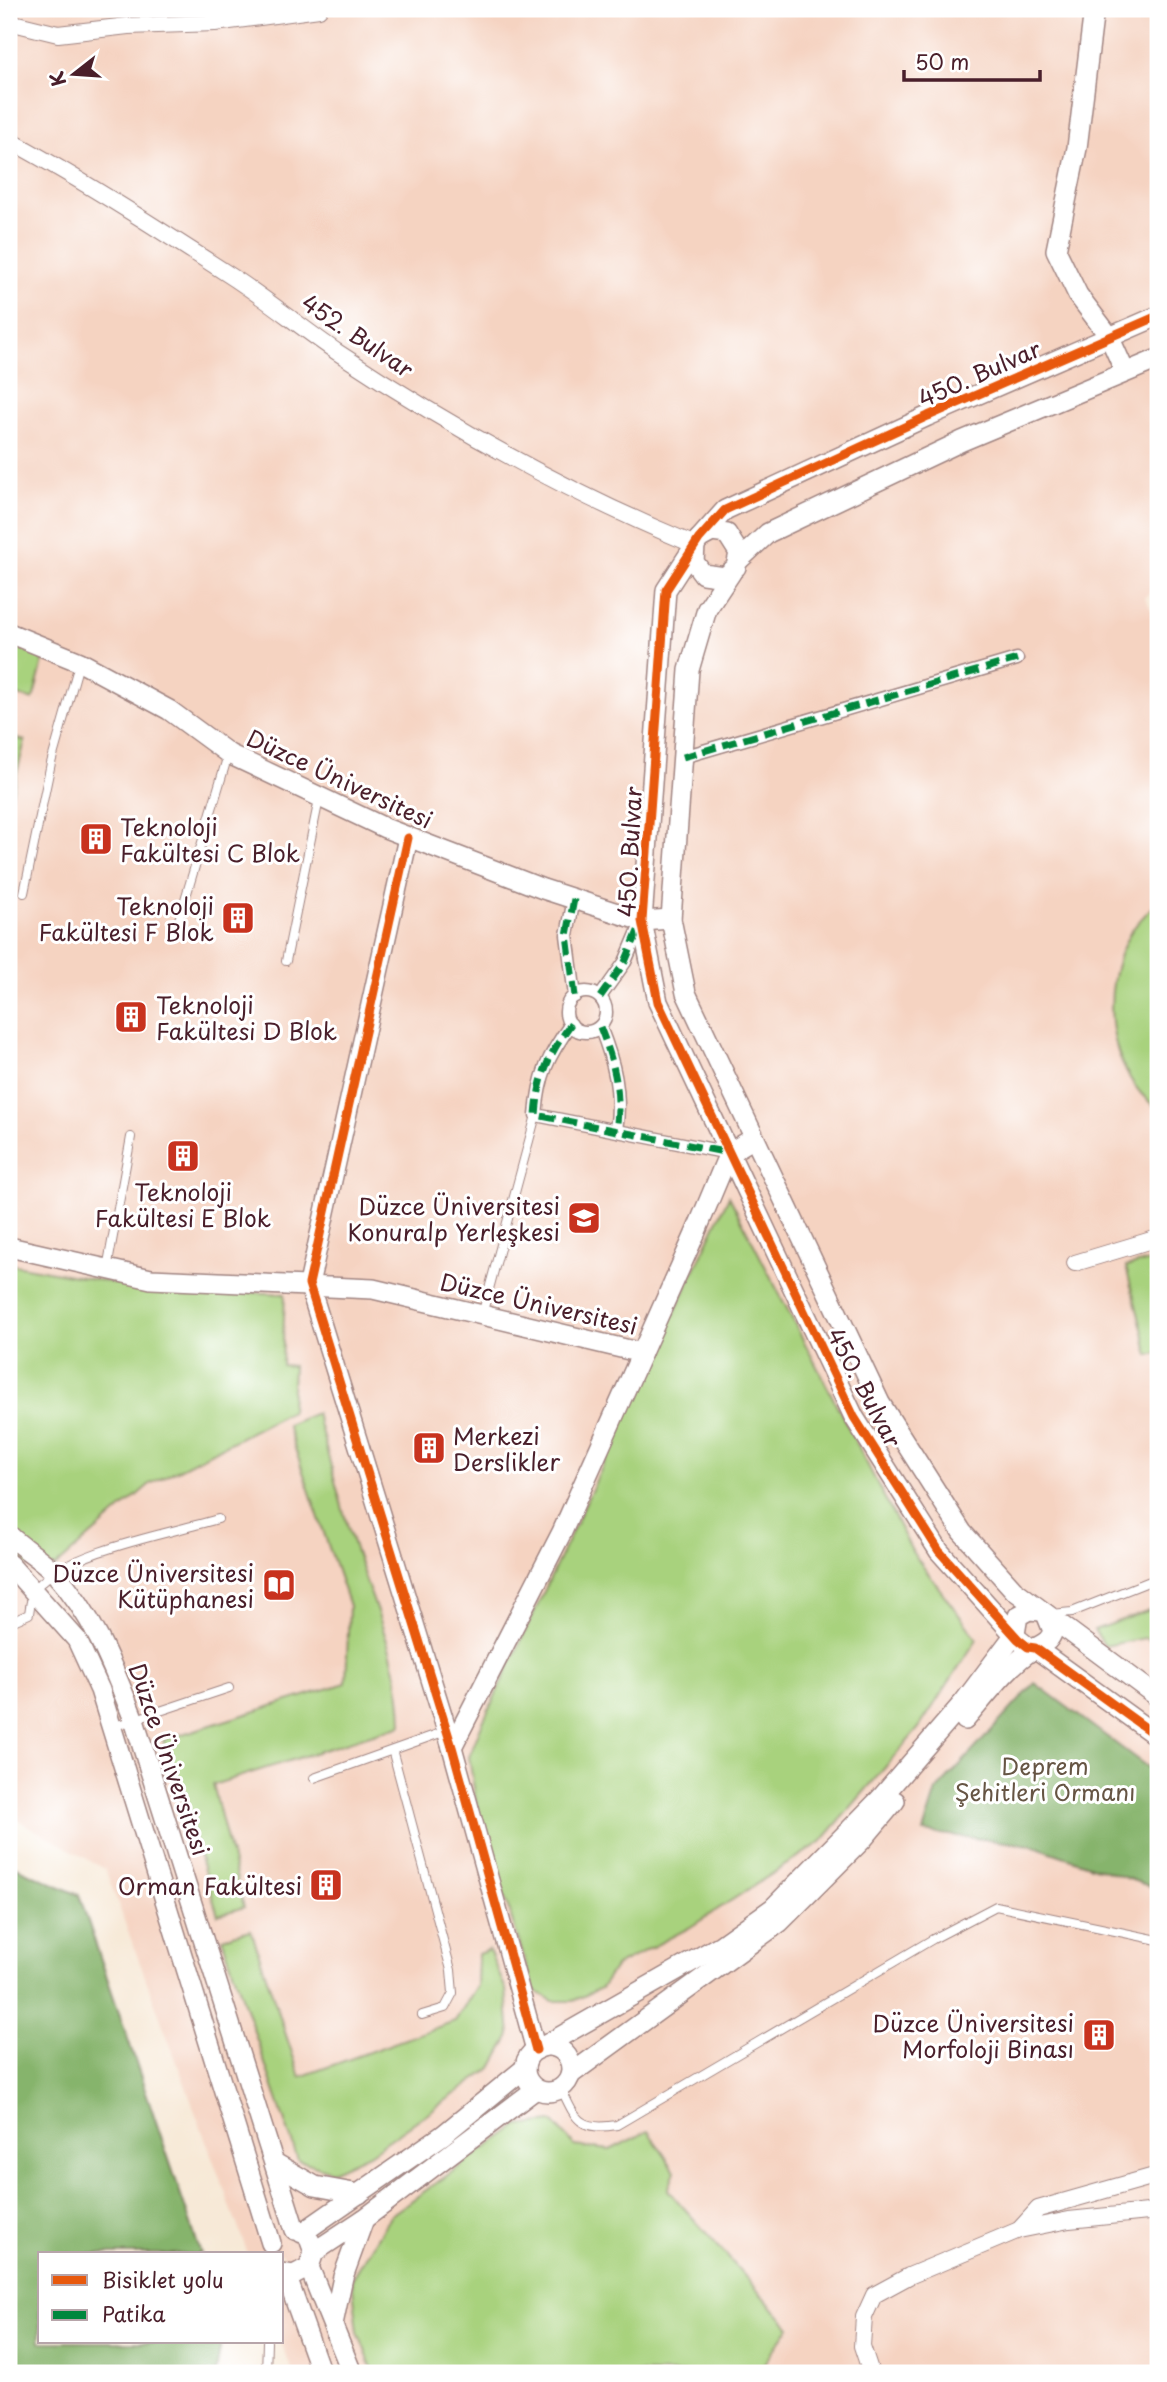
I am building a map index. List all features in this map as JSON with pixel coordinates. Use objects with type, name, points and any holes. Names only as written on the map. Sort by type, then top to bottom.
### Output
[{"type":"street","points":[[9,23],[58,34],[128,26],[215,23],[319,9]]},
{"type":"street","points":[[1094,9],[1076,148],[1056,250],[1078,295],[1109,336],[1125,372]]},
{"type":"street","name":"452. Bulvar","points":[[9,139],[93,188],[234,279],[337,352],[499,452],[559,484],[697,542]]},
{"type":"street","name":"450. Bulvar","points":[[1015,1634],[939,1551],[854,1417],[658,1002],[642,921],[666,590],[697,542],[726,510],[1158,316]]},
{"type":"street","name":"450. Bulvar","points":[[1158,359],[962,441],[768,533],[735,567],[707,609],[689,670],[671,919],[686,993],[880,1403],[962,1532],[1014,1590],[1158,1697]]},
{"type":"street","points":[[712,532],[727,534],[737,545],[735,567],[717,578],[703,574],[694,562],[697,542],[712,532]]},
{"type":"street","name":"Düzce Üniversitesi","points":[[9,633],[80,662],[169,710],[229,754],[319,799],[408,838],[642,921],[671,919]]},
{"type":"street","points":[[683,757],[1017,659]]},
{"type":"street","points":[[408,838],[309,1284],[449,1739],[539,2049]]},
{"type":"street","points":[[574,899],[567,935],[575,996]]},
{"type":"street","points":[[600,997],[625,962],[642,921]]},
{"type":"street","points":[[616,1130],[620,1105],[615,1072],[600,1027],[606,1016],[600,997],[588,992],[575,996],[568,1006],[571,1024],[550,1054],[539,1084],[536,1115],[729,1153],[754,1138]]},
{"type":"street","points":[[571,1024],[582,1031],[600,1027]]},
{"type":"street","name":"Düzce Üniversitesi","points":[[449,1739],[562,1532],[729,1153]]},
{"type":"street","points":[[1075,1263],[1158,1238]]},
{"type":"street","name":"Düzce Üniversitesi","points":[[9,1247],[151,1279],[309,1284],[373,1289],[642,1353]]},
{"type":"street","name":"Düzce Üniversitesi","points":[[9,1535],[54,1572],[78,1601],[102,1638],[134,1720],[298,2232],[308,2238],[311,2260],[352,2373]]},
{"type":"street","points":[[9,1564],[77,1640],[100,1690],[270,2248]]},
{"type":"street","points":[[270,2248],[281,2232],[298,2232],[359,2194],[443,2135],[525,2068],[539,2049],[721,1945],[773,1908],[880,1799],[963,1703],[1015,1634],[1016,1622],[1023,1612],[1044,1612],[1052,1625],[1051,1637],[1035,1648],[997,1684],[863,1839],[780,1922],[548,2092],[536,2089],[530,2083],[525,2068]]},
{"type":"street","points":[[1015,1634],[1022,1644],[1035,1648],[1158,1737]]},
{"type":"street","points":[[539,2049],[555,2048],[566,2055],[566,2081]]},
{"type":"street","points":[[321,2373],[284,2274],[295,2275],[364,2219],[536,2089]]},
{"type":"street","points":[[275,2163],[315,2186],[359,2194]]},
{"type":"street","points":[[1019,2230],[1038,2209],[1158,2175]]},
{"type":"street","points":[[871,2373],[863,2346],[864,2318],[874,2295],[909,2276],[1019,2230],[1069,2220],[1158,2211]]},
{"type":"street","points":[[332,2323],[346,2265],[364,2219]]},
{"type":"lane","points":[[24,892],[51,763],[80,662]]},
{"type":"lane","points":[[176,930],[229,754]]},
{"type":"lane","points":[[285,961],[319,799]]},
{"type":"lane","points":[[482,1315],[536,1115]]},
{"type":"lane","points":[[107,1269],[131,1138]]},
{"type":"lane","points":[[9,1623],[29,1614],[34,1591],[54,1572],[87,1557],[218,1519]]},
{"type":"lane","points":[[1044,1612],[1072,1612],[1158,1578]]},
{"type":"lane","points":[[112,1727],[229,1688]]},
{"type":"lane","points":[[314,1779],[393,1753],[449,1739]]},
{"type":"lane","points":[[393,1753],[450,1969],[453,1993],[444,2008],[422,2015]]},
{"type":"lane","points":[[566,2081],[576,2120],[595,2128],[617,2124],[933,1939],[996,1906],[1158,1940]]},
{"type":"lane","points":[[266,2373],[267,2344]]},
{"type":"shaded area","name":"Düzce Üniversitesi Konuralp Yerleşkesi","points":[[9,9],[1126,9],[1127,16],[1158,12],[1158,582],[1145,598],[1158,621],[1158,2373],[293,2373],[282,2344],[284,2344],[284,2252],[247,2252],[105,1869],[9,1815]]},
{"type":"green space","points":[[9,639],[45,654],[33,700],[9,692]]},
{"type":"green space","points":[[9,736],[25,741],[9,805]]},
{"type":"green space","points":[[1158,901],[1158,1109],[1140,1093],[1127,1073],[1112,1027],[1111,1002],[1120,955],[1130,933]]},
{"type":"green space","points":[[729,1196],[913,1553],[977,1639],[919,1728],[821,1842],[689,1928],[616,1966],[601,1988],[573,2001],[553,2001],[534,1990],[477,1808],[469,1757]]},
{"type":"green space","points":[[1158,1259],[1158,1353],[1149,1355],[1126,1267]]},
{"type":"green space","points":[[9,1264],[131,1286],[285,1294],[282,1365],[293,1366],[291,1411],[150,1484],[55,1567],[9,1564]]},
{"type":"green space","points":[[316,1413],[348,1527],[391,1655],[401,1702],[402,1725],[213,1785],[244,1907],[218,1915],[163,1740],[346,1683],[349,1606],[287,1425]]},
{"type":"green space","points":[[1158,1607],[1158,1643],[1145,1638],[1105,1646],[1094,1630]]},
{"type":"green space","name":"Deprem Şehitleri Ormanı","points":[[1035,1683],[1158,1775],[1158,1889],[1031,1845],[923,1832],[936,1791]]},
{"type":"green space","points":[[9,1864],[79,1895],[200,2252],[38,2252],[38,2344],[221,2344],[216,2373],[27,2373],[9,2368]]},
{"type":"green space","points":[[251,1930],[300,2077],[455,2021],[477,1986],[478,1954],[489,1950],[506,1990],[510,2035],[492,2068],[369,2154],[332,2171],[298,2160],[222,1938]]},
{"type":"green space","points":[[553,2122],[575,2146],[610,2150],[648,2131],[675,2171],[668,2190],[790,2327],[757,2373],[374,2373],[358,2332],[352,2279],[391,2215],[517,2126]]},
{"type":"marked path","points":[[683,757],[1017,659]]},
{"type":"marked path","points":[[574,899],[567,935],[575,996]]},
{"type":"marked path","points":[[600,997],[625,962],[641,924]]},
{"type":"marked path","points":[[571,1024],[546,1066],[536,1115],[729,1153]]},
{"type":"marked path","points":[[600,1027],[615,1078],[618,1103],[616,1130]]},
{"type":"cycle path","points":[[1158,316],[928,416],[725,510],[699,539],[666,590],[642,921],[658,1002],[854,1417],[939,1551],[1018,1639],[1028,1647],[1035,1648],[1158,1737]]},
{"type":"cycle path","points":[[408,838],[309,1284],[452,1747],[536,2050]]},
{"type":"place","name":"Teknoloji Fakültesi C Blok","points":[[96,839]]},
{"type":"place","name":"Teknoloji Fakültesi F Blok","points":[[238,918]]},
{"type":"place","name":"Teknoloji Fakültesi D Blok","points":[[131,1017]]},
{"type":"place","name":"Teknoloji Fakültesi E Blok","points":[[183,1156]]},
{"type":"place","name":"Düzce Üniversitesi Konuralp Yerleşkesi","points":[[584,1218]]},
{"type":"place","name":"Merkezi Derslikler","points":[[429,1448]]},
{"type":"place","name":"Düzce Üniversitesi Kütüphanesi","points":[[279,1585]]},
{"type":"place","name":"Orman Fakültesi","points":[[326,1885]]},
{"type":"place","name":"Düzce Üniversitesi Morfoloji Binası","points":[[1099,2035]]}]
